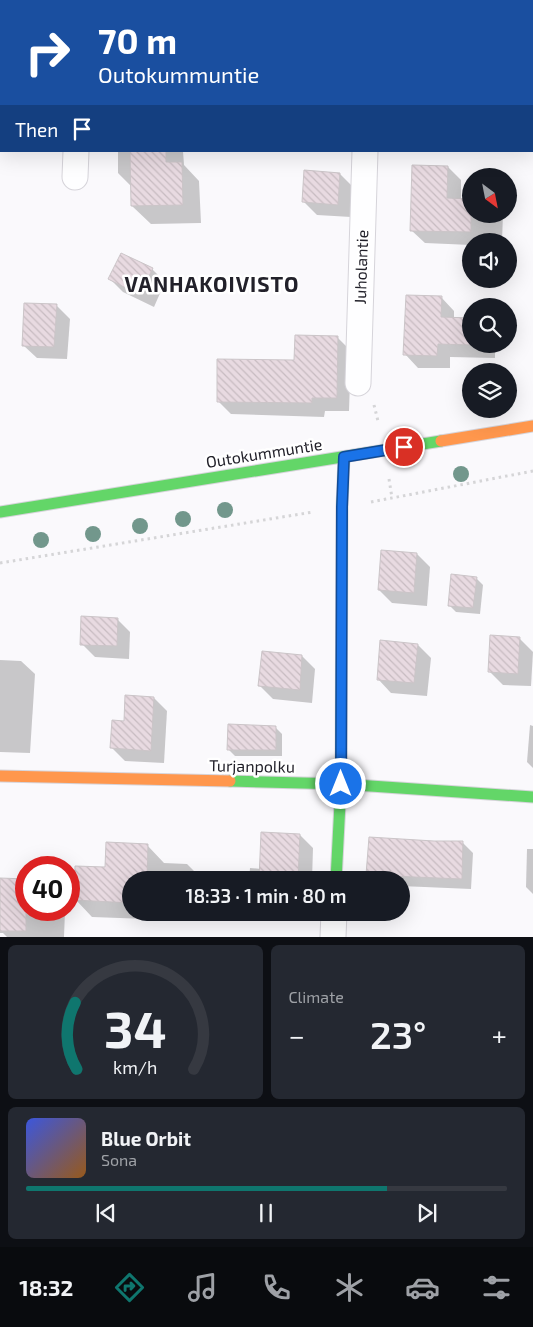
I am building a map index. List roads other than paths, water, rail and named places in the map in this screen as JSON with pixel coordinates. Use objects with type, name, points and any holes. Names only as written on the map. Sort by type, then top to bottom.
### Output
[{"type":"street","points":[[75,176],[76,152]]},
{"type":"street","name":"Juholantie","points":[[358,383],[365,152]]},
{"type":"street","name":"Outokummuntie","points":[[0,512],[533,426]]},
{"type":"street","points":[[336,871],[341,784],[342,507],[344,457]]},
{"type":"street","name":"Turjanpolku","points":[[0,776],[341,784],[533,797]]},
{"type":"street","points":[[333,937],[334,921]]},
{"type":"district","name":"VANHAKOIVISTO","points":[[212,285]]}]
